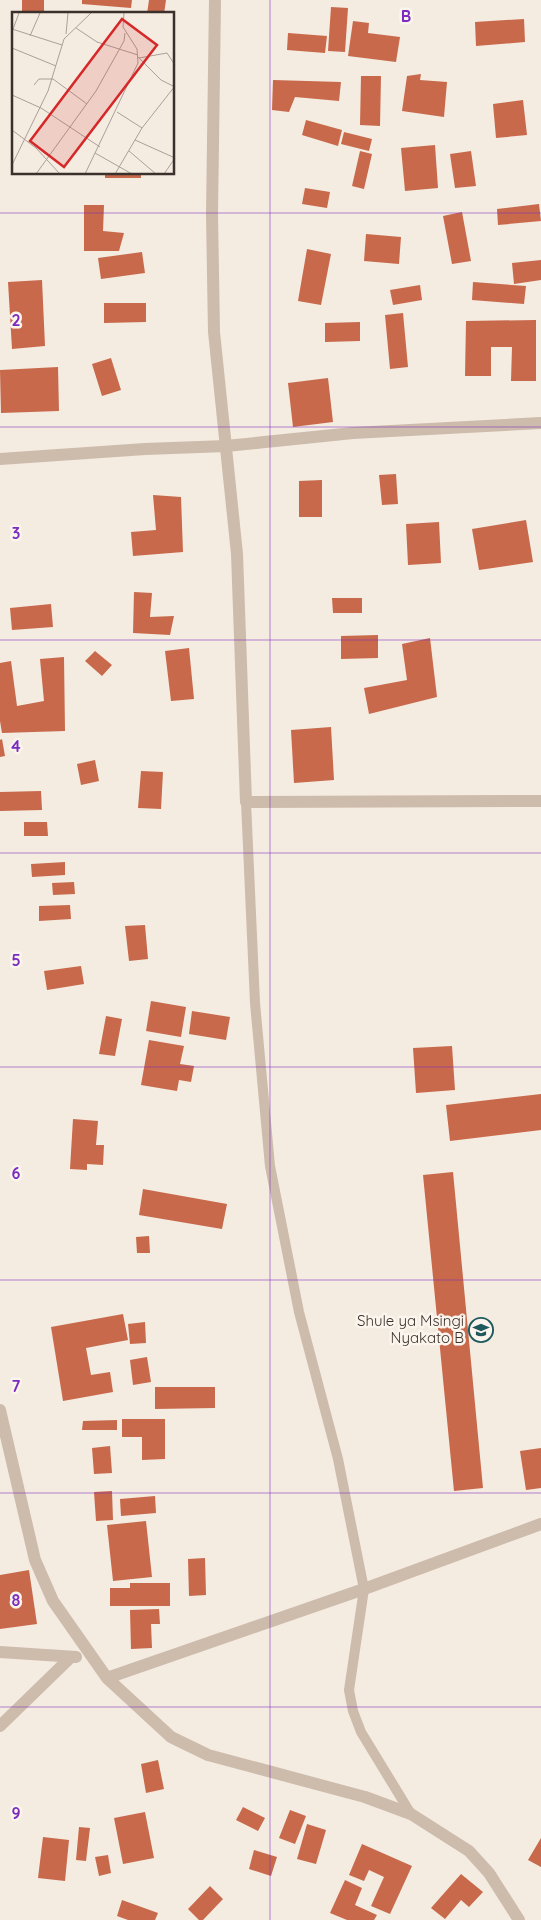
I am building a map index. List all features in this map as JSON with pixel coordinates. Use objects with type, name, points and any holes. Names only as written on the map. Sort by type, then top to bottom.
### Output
[{"type":"street","points":[[215,0],[212,214],[214,332],[237,554],[246,802],[541,800]]},
{"type":"street","points":[[0,459],[145,449],[226,446],[353,433],[541,423]]},
{"type":"street","points":[[0,1410],[36,1560],[53,1601],[106,1678],[171,1737],[208,1755],[365,1797],[411,1814],[469,1851],[489,1873],[519,1920]]},
{"type":"street","points":[[106,1678],[364,1589],[541,1524]]},
{"type":"street","points":[[0,1652],[91,1658]]},
{"type":"street","points":[[0,1726],[71,1657]]},
{"type":"lane","points":[[246,802],[255,1003],[270,1166],[299,1312],[338,1459],[364,1589],[349,1690],[353,1710],[361,1732],[411,1814]]},
{"type":"building","points":[[22,0],[44,0],[44,12],[22,12]]},
{"type":"building","points":[[82,0],[132,0],[131,8],[82,4]]},
{"type":"building","points":[[149,0],[166,0],[164,12],[147,12]]},
{"type":"building","points":[[331,7],[348,8],[345,52],[328,51]]},
{"type":"building","points":[[108,11],[108,12],[74,12]]},
{"type":"building","points":[[524,19],[525,42],[476,46],[475,22]]},
{"type":"building","points":[[353,21],[369,23],[368,33],[400,37],[396,62],[348,56]]},
{"type":"building","points":[[288,33],[327,36],[325,53],[287,50]]},
{"type":"building","points":[[421,74],[420,80],[447,82],[444,117],[402,111],[407,76]]},
{"type":"building","points":[[361,76],[381,76],[380,126],[360,125]]},
{"type":"building","points":[[273,80],[341,82],[339,101],[295,97],[289,112],[272,110]]},
{"type":"building","points":[[523,100],[527,135],[496,138],[493,104]]},
{"type":"building","points":[[306,120],[342,130],[338,146],[302,135]]},
{"type":"building","points":[[344,132],[372,139],[369,151],[341,144]]},
{"type":"building","points":[[435,145],[438,188],[405,191],[401,148]]},
{"type":"building","points":[[360,151],[372,154],[364,189],[352,186]]},
{"type":"building","points":[[471,151],[476,186],[455,188],[450,154]]},
{"type":"building","points":[[105,175],[141,175],[141,178],[105,178]]},
{"type":"building","points":[[305,188],[330,192],[327,208],[302,204]]},
{"type":"building","points":[[539,204],[541,221],[498,225],[497,209]]},
{"type":"building","points":[[84,205],[104,205],[103,231],[124,233],[119,251],[84,251]]},
{"type":"building","points":[[462,212],[471,261],[452,264],[443,216]]},
{"type":"building","points":[[366,234],[401,237],[399,264],[364,261]]},
{"type":"building","points":[[307,249],[331,254],[321,305],[298,301]]},
{"type":"building","points":[[142,252],[145,273],[101,279],[98,258]]},
{"type":"building","points":[[541,260],[541,280],[514,284],[512,263]]},
{"type":"building","points":[[42,280],[45,346],[12,349],[8,282]]},
{"type":"building","points":[[473,282],[526,286],[524,304],[472,300]]},
{"type":"building","points":[[420,285],[422,300],[393,305],[390,290]]},
{"type":"building","points":[[104,303],[146,303],[146,322],[104,323]]},
{"type":"building","points":[[403,313],[408,367],[390,369],[385,315]]},
{"type":"building","points":[[536,320],[536,381],[511,381],[512,347],[491,347],[491,376],[465,376],[466,321]]},
{"type":"building","points":[[360,322],[360,341],[325,342],[325,323]]},
{"type":"building","points":[[111,358],[121,390],[102,396],[92,364]]},
{"type":"building","points":[[58,367],[59,411],[1,413],[0,370]]},
{"type":"building","points":[[328,378],[333,422],[293,427],[288,383]]},
{"type":"building","points":[[396,474],[398,504],[382,505],[379,475]]},
{"type":"building","points":[[322,480],[322,517],[299,517],[299,481]]},
{"type":"building","points":[[153,495],[181,497],[183,552],[133,556],[131,532],[156,530]]},
{"type":"building","points":[[526,520],[533,562],[479,570],[472,529]]},
{"type":"building","points":[[439,522],[441,563],[408,565],[406,524]]},
{"type":"building","points":[[134,592],[152,593],[150,617],[174,616],[170,635],[133,633]]},
{"type":"building","points":[[332,598],[362,598],[362,613],[333,613]]},
{"type":"building","points":[[51,604],[53,627],[12,630],[10,608]]},
{"type":"building","points":[[378,635],[378,658],[341,659],[341,636]]},
{"type":"building","points":[[430,638],[437,697],[369,714],[364,688],[407,680],[402,644]]},
{"type":"building","points":[[189,648],[194,699],[171,701],[165,651]]},
{"type":"building","points":[[95,651],[112,665],[102,676],[85,661]]},
{"type":"building","points":[[64,657],[65,731],[2,733],[0,721],[0,663],[11,661],[17,706],[44,701],[40,659]]},
{"type":"building","points":[[331,727],[334,780],[294,783],[291,730]]},
{"type":"building","points":[[2,739],[5,756],[0,757],[0,740]]},
{"type":"building","points":[[95,760],[99,781],[81,785],[77,764]]},
{"type":"building","points":[[141,771],[163,772],[161,809],[138,808]]},
{"type":"building","points":[[41,791],[42,810],[0,811],[0,792]]},
{"type":"building","points":[[24,822],[47,822],[48,836],[24,836]]},
{"type":"building","points":[[65,862],[65,875],[32,877],[31,864]]},
{"type":"building","points":[[74,882],[75,894],[53,895],[52,883]]},
{"type":"building","points":[[70,905],[71,919],[39,921],[39,906]]},
{"type":"building","points":[[145,925],[148,959],[129,961],[125,926]]},
{"type":"building","points":[[81,966],[84,984],[47,990],[44,971]]},
{"type":"building","points":[[151,1001],[186,1007],[181,1037],[146,1031]]},
{"type":"building","points":[[192,1011],[230,1017],[226,1040],[189,1034]]},
{"type":"building","points":[[106,1016],[122,1019],[115,1056],[99,1054]]},
{"type":"building","points":[[149,1040],[184,1046],[180,1064],[194,1066],[191,1082],[179,1080],[177,1091],[141,1085]]},
{"type":"building","points":[[452,1046],[455,1090],[416,1093],[413,1048]]},
{"type":"building","points":[[541,1094],[541,1130],[450,1141],[446,1105]]},
{"type":"building","points":[[73,1119],[98,1121],[96,1145],[104,1145],[103,1165],[87,1164],[87,1170],[70,1169]]},
{"type":"building","points":[[453,1172],[483,1488],[454,1491],[423,1175]]},
{"type":"building","points":[[143,1189],[227,1204],[222,1229],[139,1215]]},
{"type":"building","points":[[149,1236],[150,1253],[137,1253],[136,1237]]},
{"type":"building","points":[[123,1314],[128,1340],[86,1348],[91,1375],[110,1372],[113,1392],[63,1401],[51,1327]]},
{"type":"building","points":[[145,1322],[146,1343],[130,1344],[128,1324]]},
{"type":"building","points":[[147,1357],[151,1382],[133,1385],[130,1360]]},
{"type":"building","points":[[155,1387],[215,1387],[215,1408],[155,1409]]},
{"type":"building","points":[[122,1419],[165,1419],[165,1459],[142,1460],[142,1437],[122,1437]]},
{"type":"building","points":[[117,1420],[117,1430],[82,1430],[83,1421]]},
{"type":"building","points":[[110,1446],[112,1473],[94,1474],[92,1448]]},
{"type":"building","points":[[541,1448],[541,1488],[526,1490],[520,1451]]},
{"type":"building","points":[[112,1491],[113,1520],[96,1521],[94,1492]]},
{"type":"building","points":[[155,1496],[156,1513],[121,1516],[120,1499]]},
{"type":"building","points":[[146,1521],[152,1577],[113,1581],[107,1525]]},
{"type":"building","points":[[205,1558],[206,1595],[189,1596],[188,1559]]},
{"type":"building","points":[[29,1570],[37,1624],[0,1629],[0,1575]]},
{"type":"building","points":[[130,1583],[170,1583],[170,1606],[110,1606],[110,1588],[130,1588]]},
{"type":"building","points":[[159,1609],[160,1624],[151,1624],[152,1648],[131,1649],[130,1610]]},
{"type":"building","points":[[158,1760],[164,1789],[146,1793],[141,1764]]},
{"type":"building","points":[[243,1807],[265,1818],[258,1831],[236,1820]]},
{"type":"building","points":[[290,1810],[306,1816],[295,1844],[279,1838]]},
{"type":"building","points":[[145,1812],[154,1858],[123,1864],[114,1818]]},
{"type":"building","points":[[307,1824],[326,1830],[316,1864],[297,1859]]},
{"type":"building","points":[[79,1827],[90,1828],[86,1861],[76,1860]]},
{"type":"building","points":[[43,1837],[69,1840],[65,1881],[38,1878]]},
{"type":"building","points":[[541,1838],[541,1867],[528,1860]]},
{"type":"building","points":[[362,1844],[412,1866],[390,1914],[371,1906],[384,1877],[369,1870],[364,1881],[349,1875]]},
{"type":"building","points":[[254,1850],[277,1857],[271,1876],[249,1869]]},
{"type":"building","points":[[108,1855],[111,1873],[99,1876],[95,1857]]},
{"type":"building","points":[[461,1874],[483,1892],[469,1907],[461,1900],[445,1919],[431,1908]]},
{"type":"building","points":[[345,1880],[362,1888],[355,1905],[377,1915],[374,1920],[347,1920],[330,1913]]},
{"type":"building","points":[[210,1886],[223,1899],[203,1920],[199,1920],[188,1909]]},
{"type":"building","points":[[122,1900],[158,1913],[155,1920],[128,1920],[117,1916]]},
{"type":"place","name":"Shule ya Msingi Nyakato B","points":[[481,1330]]}]
